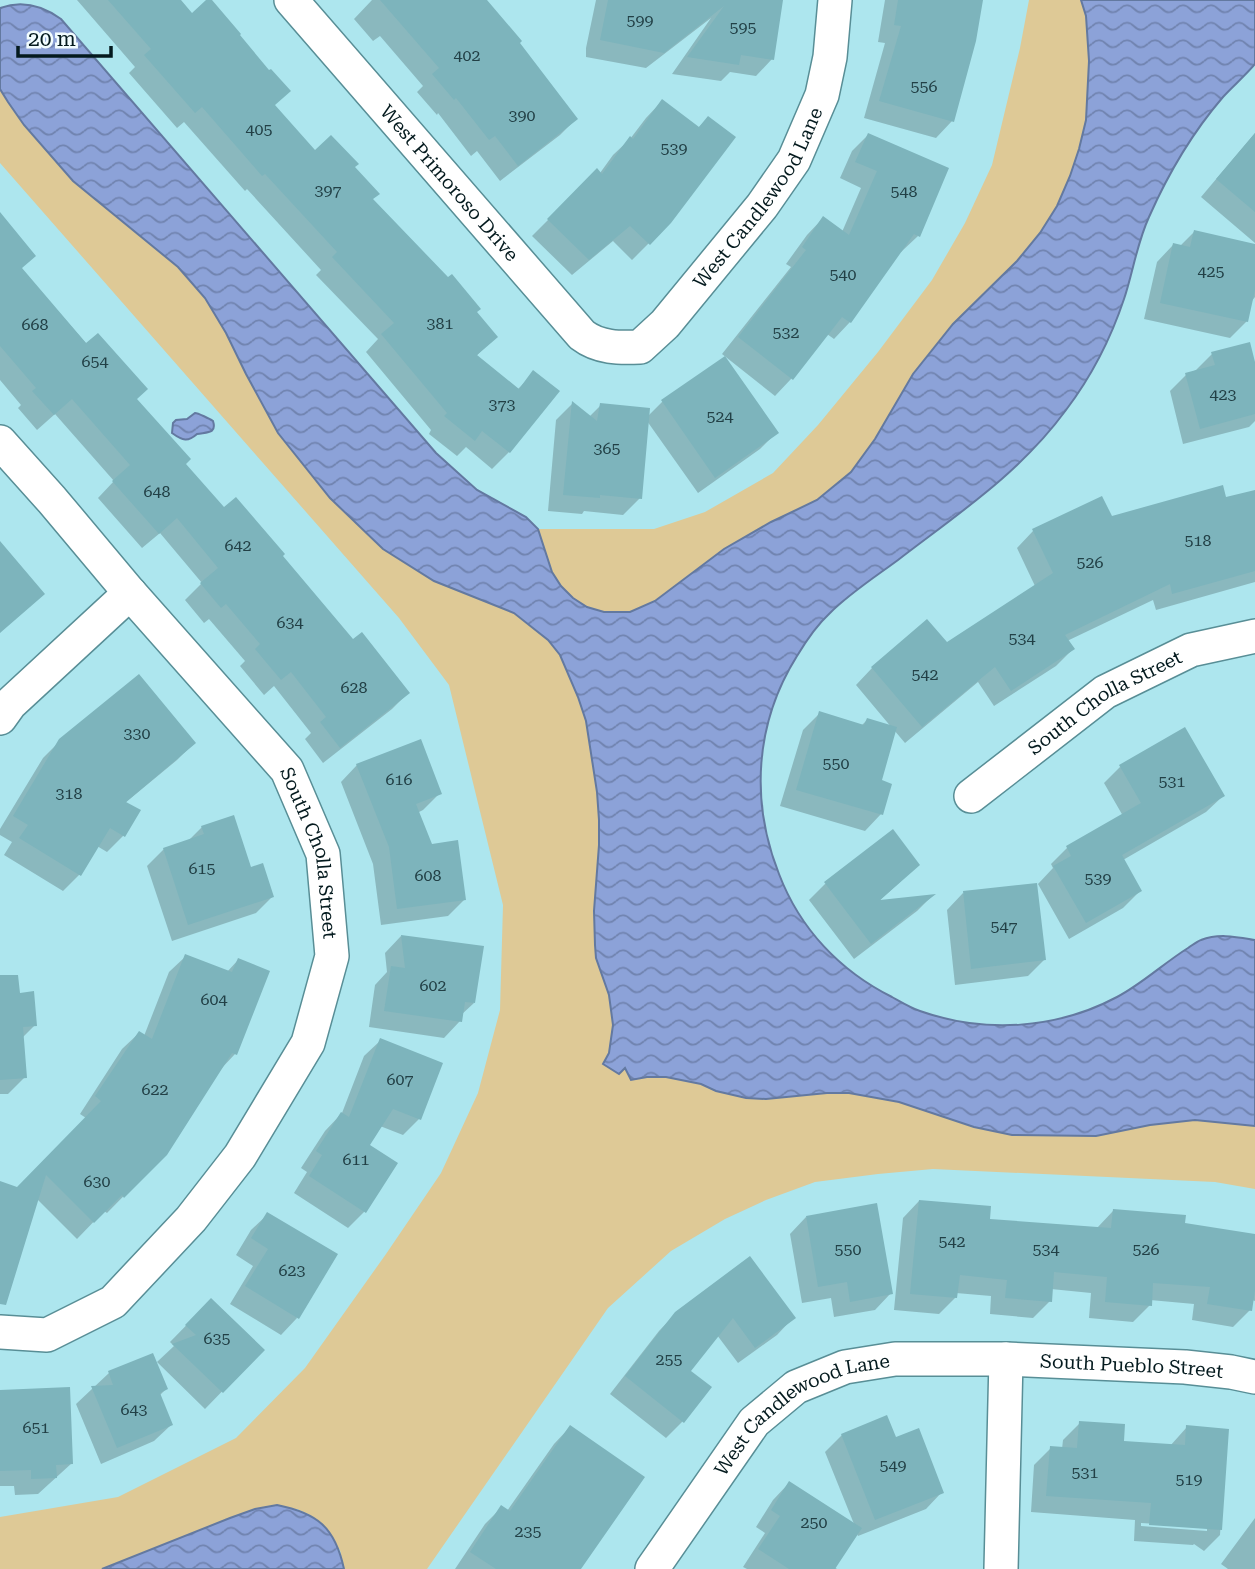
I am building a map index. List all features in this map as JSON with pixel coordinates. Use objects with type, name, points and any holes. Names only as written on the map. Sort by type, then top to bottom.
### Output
[{"type":"street","name":"West Primoroso Drive","points":[[291,0],[582,335],[590,342],[616,349]]},
{"type":"street","name":"West Candlewood Lane","points":[[616,349],[640,347],[665,324],[762,206],[794,160],[822,95],[830,57],[835,0]]},
{"type":"street","name":"South Cholla Street","points":[[0,442],[287,770],[323,854],[332,956],[308,1043],[240,1156],[191,1219],[113,1302],[47,1335],[0,1332]]},
{"type":"street","points":[[0,719],[10,704],[130,593]]},
{"type":"street","name":"South Cholla Street","points":[[971,796],[1105,692],[1191,650],[1255,636]]},
{"type":"street","name":"West Candlewood Lane","points":[[652,1569],[754,1422],[796,1387],[845,1367],[895,1359],[1006,1360]]},
{"type":"street","points":[[1001,1569],[1006,1360]]},
{"type":"street","name":"South Pueblo Street","points":[[1006,1360],[1185,1367],[1255,1377]]},
{"type":"shaded area","points":[[1029,0],[1081,0],[1086,16],[1089,61],[1086,120],[1079,149],[1057,206],[1040,233],[1017,261],[953,324],[913,374],[875,439],[851,472],[817,500],[724,549],[655,601],[630,612],[604,612],[587,607],[573,598],[552,572],[538,529],[654,529],[705,512],[773,473],[818,425],[878,352],[932,280],[965,223],[992,165]]},
{"type":"shaded area","points":[[0,89],[24,125],[73,181],[178,267],[205,298],[278,433],[434,581],[514,613],[548,640],[560,655],[586,721],[597,792],[599,845],[594,911],[595,945],[596,958],[609,994],[613,1025],[609,1053],[603,1064],[625,1067],[631,1080],[666,1077],[701,1084],[716,1091],[746,1098],[849,1093],[899,1102],[974,1127],[1012,1135],[1096,1136],[1150,1125],[1195,1120],[1255,1126],[1255,1189],[1215,1182],[933,1169],[815,1182],[725,1219],[671,1251],[608,1308],[427,1569],[344,1569],[340,1550],[322,1525],[297,1509],[230,1518],[102,1569],[0,1569],[0,1517],[118,1497],[236,1438],[305,1368],[441,1173],[478,1093],[500,1010],[503,905],[449,685],[399,618],[0,163]]},
{"type":"water","points":[[1081,0],[1255,0],[1255,64],[1223,97],[1191,139],[1156,201],[1138,247],[1113,328],[1092,371],[1066,410],[1009,473],[846,599],[830,613],[804,645],[783,682],[765,735],[761,763],[764,819],[770,846],[788,894],[798,913],[824,946],[855,975],[873,987],[913,1008],[945,1018],[970,1023],[1020,1025],[1070,1016],[1094,1008],[1126,992],[1200,940],[1221,936],[1255,940],[1255,1126],[1195,1120],[1150,1125],[1096,1136],[1012,1135],[974,1127],[899,1102],[849,1093],[746,1098],[716,1091],[701,1084],[666,1077],[631,1080],[625,1068],[619,1074],[603,1064],[609,1053],[613,1025],[609,995],[596,958],[595,945],[594,911],[599,845],[597,792],[586,721],[560,655],[548,640],[514,613],[434,581],[383,549],[330,498],[278,433],[205,298],[178,267],[73,181],[24,125],[8,102],[0,89],[0,8],[32,6],[61,19],[436,453],[477,490],[526,517],[538,529],[552,572],[561,586],[587,607],[604,612],[630,612],[655,601],[724,549],[817,500],[851,472],[875,439],[913,374],[953,324],[1017,261],[1040,233],[1057,206],[1070,176],[1086,120],[1089,61],[1086,16]]},
{"type":"water","points":[[195,413],[213,421],[214,428],[185,440],[172,433],[176,420],[187,419]]},
{"type":"water","points":[[277,1505],[303,1512],[322,1524],[335,1542],[344,1569],[102,1569],[230,1518]]},
{"type":"building","points":[[108,0],[181,0],[192,13],[206,0],[212,0],[269,70],[271,69],[291,91],[275,105],[315,150],[331,135],[359,164],[355,167],[380,194],[373,199],[448,277],[452,274],[481,309],[477,312],[498,337],[477,355],[519,389],[533,370],[560,391],[510,453],[482,431],[475,441],[444,416],[447,413],[381,334],[394,323],[332,257],[337,252],[265,174],[262,176],[202,107],[195,113],[144,55],[151,49]]},
{"type":"building","points":[[380,0],[487,0],[522,41],[520,43],[578,119],[518,166],[495,136],[489,140],[456,98],[454,100],[432,74],[439,68]]},
{"type":"building","points":[[608,0],[783,0],[774,60],[741,55],[739,65],[687,57],[724,6],[664,53],[600,40]]},
{"type":"building","points":[[898,0],[983,0],[976,41],[954,122],[879,101],[901,26],[894,25]]},
{"type":"building","points":[[662,99],[699,127],[708,116],[736,137],[671,223],[650,245],[630,226],[589,260],[547,219],[597,168],[602,174],[630,136],[633,139]]},
{"type":"building","points":[[868,133],[949,168],[920,237],[914,234],[851,323],[842,317],[793,380],[738,337],[806,250],[802,247],[823,216],[849,235],[877,171],[855,162]]},
{"type":"building","points":[[1255,133],[1255,212],[1216,179]]},
{"type":"building","points":[[0,212],[36,256],[22,268],[86,343],[98,333],[148,389],[137,399],[191,459],[186,464],[224,507],[236,497],[353,639],[362,632],[410,693],[340,748],[320,722],[326,717],[291,672],[281,680],[255,649],[260,644],[226,604],[221,608],[200,583],[218,568],[177,518],[159,534],[112,481],[130,465],[72,399],[54,415],[32,391],[36,388],[0,346]]},
{"type":"building","points":[[1194,230],[1255,244],[1255,290],[1248,322],[1160,303],[1173,243],[1190,247]]},
{"type":"building","points":[[1250,342],[1255,362],[1255,414],[1200,429],[1185,373],[1215,365],[1211,352]]},
{"type":"building","points":[[725,356],[779,433],[715,478],[661,400]]},
{"type":"building","points":[[572,401],[597,421],[600,403],[650,408],[642,499],[563,495]]},
{"type":"building","points":[[1223,485],[1226,497],[1255,490],[1255,571],[1172,594],[1170,584],[1065,635],[1075,649],[1011,691],[995,667],[922,727],[871,667],[927,619],[947,642],[1053,573],[1032,529],[1102,496],[1112,516]]},
{"type":"building","points":[[0,541],[45,594],[0,633]]},
{"type":"building","points":[[139,674],[196,743],[126,802],[141,810],[125,837],[110,828],[81,876],[19,838],[28,825],[13,816],[59,739]]},
{"type":"building","points":[[819,711],[864,725],[867,718],[897,727],[882,780],[892,784],[883,815],[796,790]]},
{"type":"building","points":[[1185,727],[1225,796],[1122,855],[1142,891],[1086,923],[1053,866],[1071,856],[1066,846],[1141,803],[1119,765]]},
{"type":"building","points":[[421,739],[442,794],[416,804],[432,844],[458,840],[466,900],[397,909],[389,847],[356,764]]},
{"type":"building","points":[[234,815],[251,867],[263,863],[274,897],[188,925],[163,848],[204,834],[201,826]]},
{"type":"building","points":[[893,829],[920,865],[880,900],[936,894],[871,944],[824,882]]},
{"type":"building","points":[[1037,883],[1046,960],[971,969],[963,891]]},
{"type":"building","points":[[401,935],[484,946],[475,1003],[465,1002],[462,1022],[384,1011],[391,966],[405,968]]},
{"type":"building","points":[[185,954],[232,972],[238,958],[270,971],[237,1055],[232,1053],[167,1155],[124,1198],[122,1195],[94,1223],[46,1175],[6,1305],[0,1304],[0,1181],[17,1187],[101,1101],[95,1096],[139,1031],[152,1039]]},
{"type":"building","points":[[0,975],[18,975],[20,993],[34,991],[37,1026],[23,1027],[27,1078],[0,1080]]},
{"type":"building","points":[[380,1038],[443,1063],[421,1120],[393,1109],[370,1145],[398,1163],[366,1213],[309,1176],[322,1155],[316,1151],[341,1112],[349,1117]]},
{"type":"building","points":[[919,1200],[991,1206],[990,1219],[1111,1228],[1113,1209],[1186,1215],[1185,1223],[1255,1234],[1255,1290],[1252,1311],[1207,1304],[1210,1287],[1153,1283],[1152,1306],[1105,1302],[1107,1277],[1054,1272],[1052,1302],[1005,1298],[1007,1280],[960,1275],[957,1298],[910,1294]]},
{"type":"building","points":[[877,1203],[893,1294],[850,1302],[847,1282],[818,1287],[806,1216]]},
{"type":"building","points":[[267,1212],[338,1254],[299,1319],[245,1286],[268,1249],[251,1238]]},
{"type":"building","points":[[750,1256],[796,1318],[755,1348],[733,1318],[691,1371],[712,1387],[684,1423],[625,1376],[675,1312]]},
{"type":"building","points":[[211,1298],[265,1350],[223,1393],[172,1344],[196,1335],[185,1325]]},
{"type":"building","points":[[153,1353],[168,1389],[160,1393],[173,1425],[117,1448],[91,1386],[113,1385],[108,1371]]},
{"type":"building","points":[[70,1387],[73,1464],[56,1465],[57,1478],[31,1479],[31,1470],[0,1471],[0,1390]]},
{"type":"building","points":[[887,1415],[896,1437],[919,1428],[944,1493],[875,1520],[841,1434]]},
{"type":"building","points":[[1079,1421],[1125,1424],[1124,1441],[1185,1445],[1186,1425],[1229,1429],[1222,1530],[1149,1525],[1151,1503],[1046,1496],[1050,1446],[1077,1448]]},
{"type":"building","points":[[570,1425],[645,1477],[581,1569],[496,1569],[470,1552],[501,1505],[510,1511]]},
{"type":"building","points":[[789,1481],[862,1528],[835,1569],[789,1569],[758,1549],[780,1516],[771,1510]]}]
